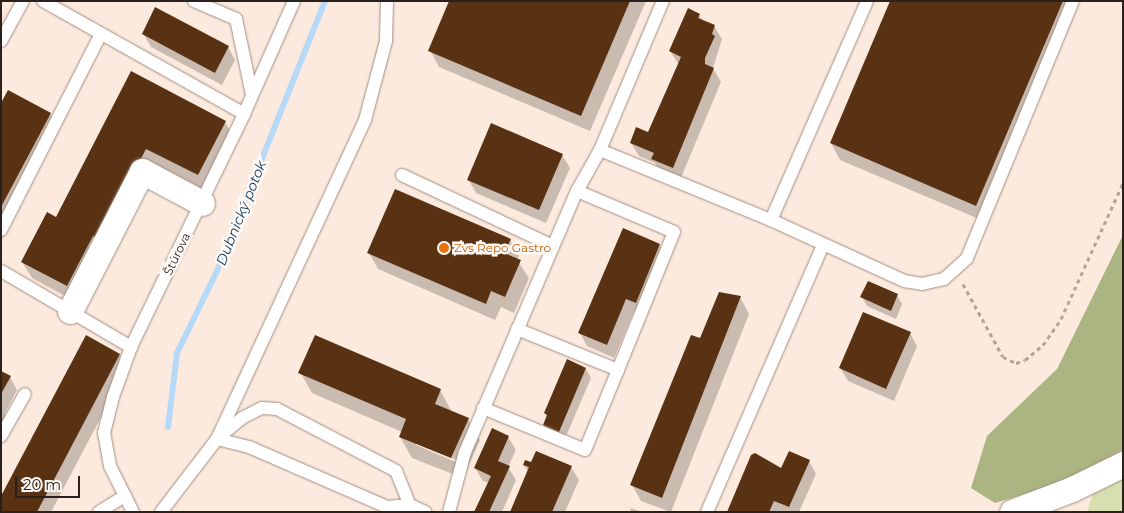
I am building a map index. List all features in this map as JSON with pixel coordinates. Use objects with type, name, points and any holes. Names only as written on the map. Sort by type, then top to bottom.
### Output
[{"type":"street","points":[[70,311],[142,170],[202,203]]},
{"type":"street","points":[[1012,512],[1072,489],[1123,464]]},
{"type":"lane","points":[[1,41],[23,1]]},
{"type":"lane","points":[[43,1],[100,36],[244,114]]},
{"type":"lane","points":[[194,1],[236,19],[252,95]]},
{"type":"lane","name":"Štúrova","points":[[133,512],[110,466],[104,433],[131,347],[244,114],[294,1]]},
{"type":"lane","points":[[217,439],[365,120],[386,41],[387,1]]},
{"type":"lane","points":[[449,512],[465,452],[483,408],[576,191],[600,150],[663,1]]},
{"type":"lane","points":[[771,220],[867,1]]},
{"type":"lane","points":[[600,150],[771,220],[904,281],[922,284],[937,281],[956,270],[967,258],[1073,1]]},
{"type":"lane","points":[[1,230],[100,36]]},
{"type":"lane","points":[[402,175],[553,246]]},
{"type":"lane","points":[[483,408],[585,450],[674,232],[576,191]]},
{"type":"lane","points":[[707,512],[823,245]]},
{"type":"lane","points":[[1,271],[131,347]]},
{"type":"lane","points":[[517,329],[618,370]]},
{"type":"lane","points":[[1,436],[25,394]]},
{"type":"lane","points":[[161,512],[217,439],[242,418],[262,408],[276,409],[396,471],[410,505]]},
{"type":"lane","points":[[217,439],[249,447],[387,507],[410,505],[425,512]]},
{"type":"lane","points":[[99,512],[124,496]]},
{"type":"path","points":[[956,270],[1003,357],[1016,363],[1025,360],[1043,346],[1061,319],[1123,183]]},
{"type":"green space","points":[[1123,235],[1123,450],[1060,483],[995,503],[971,488],[987,436],[1057,369]]},
{"type":"green space","points":[[1123,479],[1123,512],[1087,512],[1094,490]]},
{"type":"building","points":[[449,1],[630,1],[581,116],[428,51]]},
{"type":"building","points":[[890,1],[1063,1],[976,206],[830,143]]},
{"type":"building","points":[[155,7],[229,46],[215,73],[142,34]]},
{"type":"building","points":[[688,8],[700,14],[698,18],[715,25],[712,34],[715,36],[705,58],[705,64],[714,68],[673,168],[651,159],[654,153],[630,143],[636,127],[648,132],[681,57],[669,51]]},
{"type":"building","points":[[131,71],[226,121],[198,175],[146,149],[99,239],[93,236],[67,286],[21,262],[47,212],[56,217]]},
{"type":"building","points":[[8,90],[51,113],[1,207],[1,103]]},
{"type":"building","points":[[491,123],[563,154],[539,210],[467,180]]},
{"type":"building","points":[[395,189],[511,239],[504,253],[521,260],[505,297],[491,291],[486,304],[367,253]]},
{"type":"building","points":[[623,228],[660,244],[636,303],[626,299],[607,345],[578,333]]},
{"type":"building","points":[[868,281],[898,294],[891,311],[860,297]]},
{"type":"building","points":[[719,292],[741,296],[662,498],[630,485],[691,335],[700,338]]},
{"type":"building","points":[[863,312],[911,332],[886,389],[839,368]]},
{"type":"building","points":[[86,335],[120,354],[37,512],[1,512],[1,496]]},
{"type":"building","points":[[315,335],[441,389],[435,404],[469,418],[451,458],[399,437],[406,419],[298,373]]},
{"type":"building","points":[[567,359],[586,368],[559,432],[543,425],[547,415],[544,413]]},
{"type":"building","points":[[1,371],[11,376],[1,394]]},
{"type":"building","points":[[492,428],[509,436],[498,461],[510,466],[489,512],[474,512],[491,476],[474,468]]},
{"type":"building","points":[[536,451],[572,466],[552,512],[510,512],[529,467],[523,465],[525,460],[531,462]]},
{"type":"building","points":[[789,451],[810,460],[789,507],[774,501],[769,512],[727,512],[751,455],[755,453],[781,468]]},
{"type":"waterway","name":"Dubnický potok","points":[[168,427],[177,353],[217,271],[325,1]]},
{"type":"place","name":"Zvs Repo Gastro","points":[[444,248]]}]
